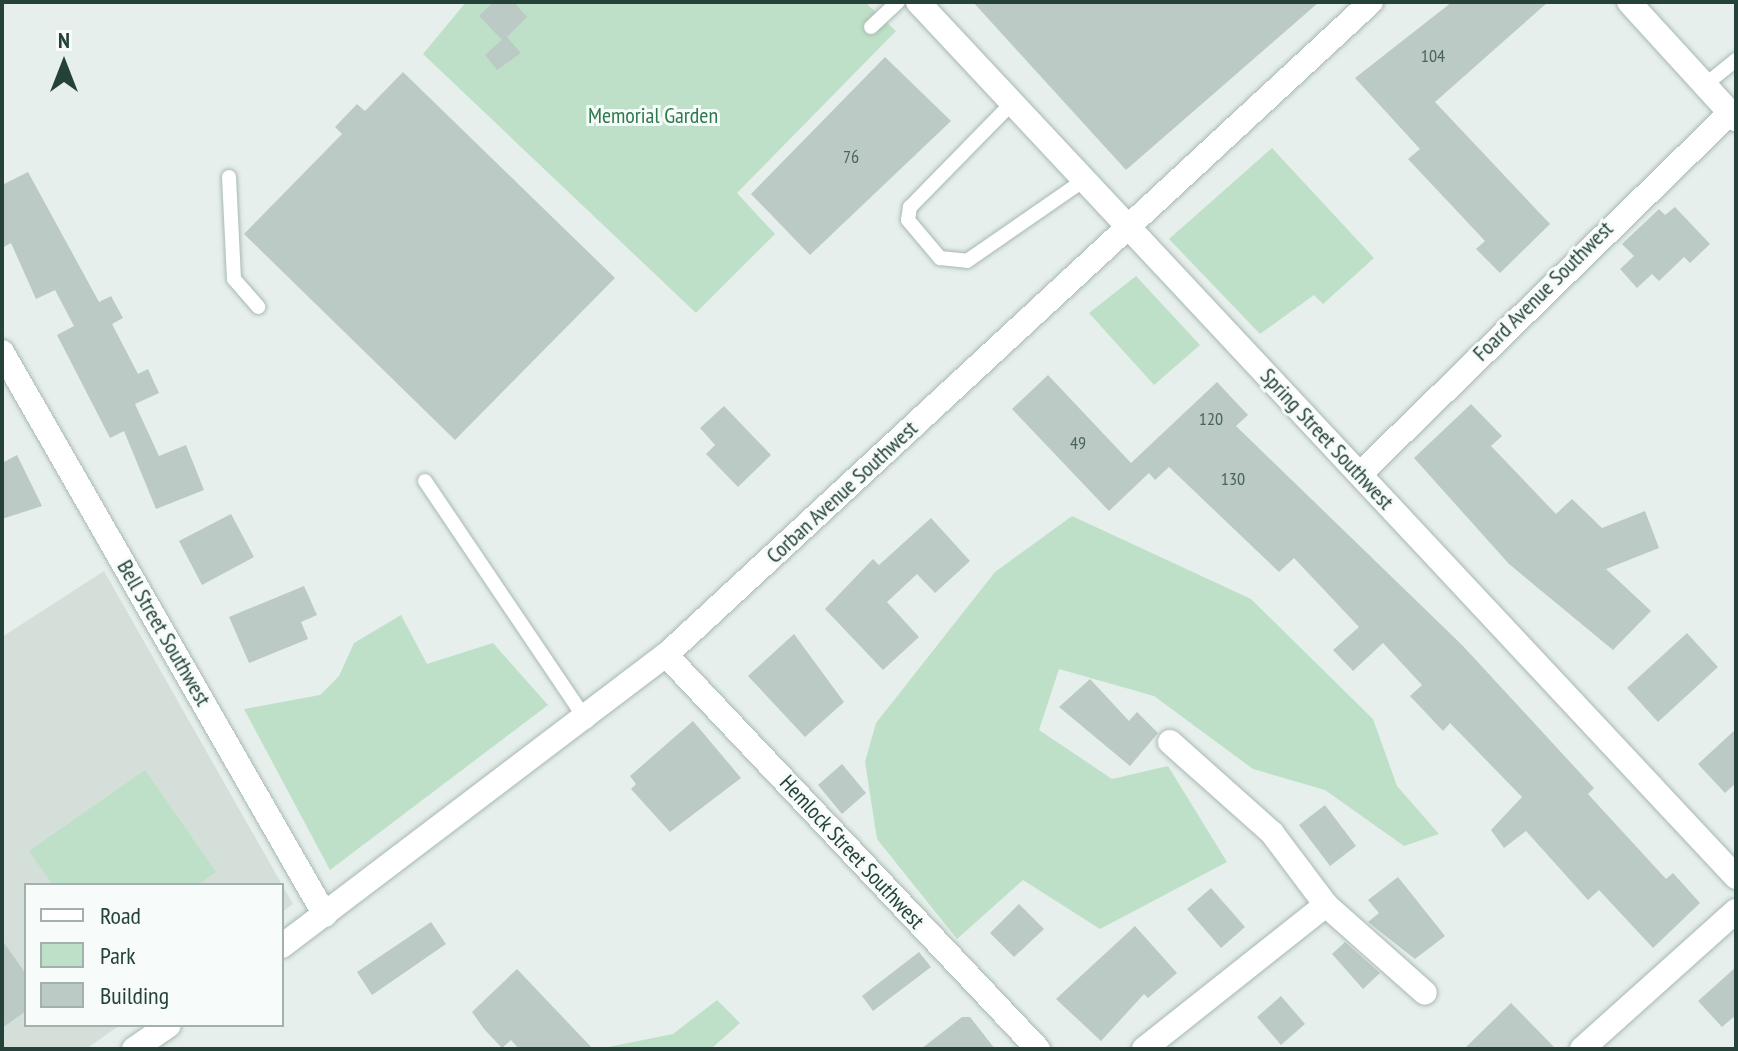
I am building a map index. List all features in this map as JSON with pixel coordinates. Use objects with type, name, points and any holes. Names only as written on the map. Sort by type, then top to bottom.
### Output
[{"type":"street","name":"Spring Street Southwest","points":[[918,2],[1736,877]]},
{"type":"street","points":[[1629,2],[1733,116]]},
{"type":"street","name":"Corban Avenue Southwest","points":[[284,945],[587,721],[666,655],[1369,3]]},
{"type":"street","name":"Foard Avenue Southwest","points":[[1360,474],[1733,116]]},
{"type":"street","name":"Bell Street Southwest","points":[[2,352],[325,915]]},
{"type":"street","name":"Hemlock Street Southwest","points":[[666,655],[1038,1049]]},
{"type":"street","points":[[1170,742],[1272,833],[1326,905],[1425,993]]},
{"type":"street","points":[[1144,1049],[1326,905]]},
{"type":"street","points":[[1582,1049],[1736,911]]},
{"type":"street","points":[[134,1049],[166,1027]]},
{"type":"lane","points":[[871,27],[898,2]]},
{"type":"lane","points":[[1705,85],[1736,60]]},
{"type":"lane","points":[[1012,103],[910,207],[908,220],[940,258],[967,261],[1084,180]]},
{"type":"lane","points":[[229,177],[227,239],[234,279],[258,307]]},
{"type":"lane","points":[[425,481],[587,721]]},
{"type":"shaded area","points":[[104,571],[281,883],[24,883],[24,1027],[117,1027],[86,1049],[2,1049],[2,637]]},
{"type":"shaded area","points":[[284,888],[293,904],[284,911]]},
{"type":"green space","name":"Memorial Garden","points":[[466,2],[865,2],[896,31],[737,193],[775,234],[696,313],[423,54]]},
{"type":"green space","points":[[1272,148],[1374,258],[1323,304],[1314,295],[1260,334],[1169,239]]},
{"type":"green space","points":[[1136,276],[1200,345],[1154,385],[1089,313]]},
{"type":"green space","points":[[1072,516],[1251,599],[1373,719],[1397,786],[1439,834],[1404,846],[1325,790],[1253,769],[1154,696],[1059,669],[1039,730],[1112,779],[1168,766],[1227,862],[1100,929],[1023,880],[957,939],[877,839],[865,762],[876,723],[995,572]]},
{"type":"green space","points":[[401,615],[427,664],[493,643],[548,705],[330,870],[244,709],[320,695],[339,676],[354,643]]},
{"type":"green space","points":[[145,770],[216,872],[201,883],[52,883],[29,851]]},
{"type":"green space","points":[[717,1000],[740,1023],[711,1049],[598,1049],[673,1034]]},
{"type":"building","points":[[493,2],[514,2],[527,17],[507,37],[521,53],[497,70],[485,55],[502,40],[479,16]]},
{"type":"building","points":[[973,2],[1319,2],[1126,170]]},
{"type":"building","points":[[1452,2],[1548,2],[1435,102],[1550,224],[1500,273],[1476,249],[1485,241],[1408,159],[1420,149],[1355,78]]},
{"type":"building","points":[[885,57],[951,121],[810,255],[751,194]]},
{"type":"building","points":[[403,72],[615,278],[455,440],[244,234],[342,134],[335,127],[357,104],[365,111]]},
{"type":"building","points":[[28,172],[99,302],[111,296],[123,318],[112,324],[138,374],[148,369],[159,393],[135,404],[159,456],[186,445],[204,490],[156,509],[124,431],[110,438],[57,335],[74,326],[55,290],[36,299],[11,243],[2,248],[2,185]]},
{"type":"building","points":[[1675,207],[1710,244],[1690,263],[1684,257],[1659,281],[1652,274],[1637,288],[1620,269],[1634,256],[1622,244],[1659,209],[1665,215]]},
{"type":"building","points":[[1048,375],[1131,463],[1217,382],[1248,415],[1236,426],[1463,646],[1594,788],[1588,794],[1666,879],[1673,873],[1700,903],[1653,948],[1599,890],[1588,900],[1526,831],[1504,848],[1491,830],[1522,797],[1450,723],[1443,731],[1410,696],[1422,685],[1383,643],[1353,671],[1333,650],[1359,627],[1294,558],[1279,572],[1169,467],[1155,480],[1149,473],[1109,511],[1012,409]]},
{"type":"building","points":[[1471,404],[1502,436],[1491,446],[1556,514],[1572,499],[1602,528],[1645,511],[1659,548],[1606,569],[1651,611],[1613,650],[1509,564],[1414,458]]},
{"type":"building","points":[[724,406],[771,455],[738,487],[706,454],[715,445],[700,428]]},
{"type":"building","points":[[17,455],[42,506],[2,519],[2,463]]},
{"type":"building","points":[[231,514],[254,557],[202,585],[179,541]]},
{"type":"building","points":[[931,518],[970,561],[935,593],[917,574],[887,602],[919,637],[883,670],[825,609],[873,559],[879,565]]},
{"type":"building","points":[[304,586],[317,615],[301,622],[308,639],[249,663],[229,617]]},
{"type":"building","points":[[1687,633],[1718,667],[1658,722],[1627,688]]},
{"type":"building","points":[[794,634],[844,702],[805,737],[748,676]]},
{"type":"building","points":[[1090,679],[1129,721],[1137,712],[1158,733],[1130,766],[1059,707]]},
{"type":"building","points":[[693,721],[741,778],[670,832],[631,789],[636,784],[630,776]]},
{"type":"building","points":[[1736,729],[1736,783],[1725,793],[1698,764]]},
{"type":"building","points":[[842,764],[866,793],[842,814],[818,785]]},
{"type":"building","points":[[1325,805],[1356,846],[1330,866],[1299,825]]},
{"type":"building","points":[[1398,877],[1445,936],[1415,959],[1368,922],[1379,913],[1368,900]]},
{"type":"building","points":[[1211,888],[1245,927],[1221,948],[1187,909]]},
{"type":"building","points":[[1019,904],[1044,929],[1014,957],[990,933]]},
{"type":"building","points":[[431,922],[446,944],[372,995],[357,972]]},
{"type":"building","points":[[1135,926],[1177,973],[1148,998],[1144,994],[1101,1041],[1056,999]]},
{"type":"building","points":[[2,940],[24,971],[24,1012],[2,1028]]},
{"type":"building","points":[[1345,942],[1380,973],[1363,989],[1332,954]]},
{"type":"building","points":[[919,952],[931,967],[873,1011],[862,996]]},
{"type":"building","points":[[1736,967],[1736,1015],[1722,1027],[1698,1001]]},
{"type":"building","points":[[517,969],[593,1049],[519,1049],[511,1040],[502,1048],[472,1012]]},
{"type":"building","points":[[1281,996],[1305,1024],[1281,1045],[1257,1017]]},
{"type":"building","points":[[1511,1003],[1556,1049],[1464,1049]]},
{"type":"building","points":[[962,1017],[970,1017],[995,1049],[921,1049]]}]
